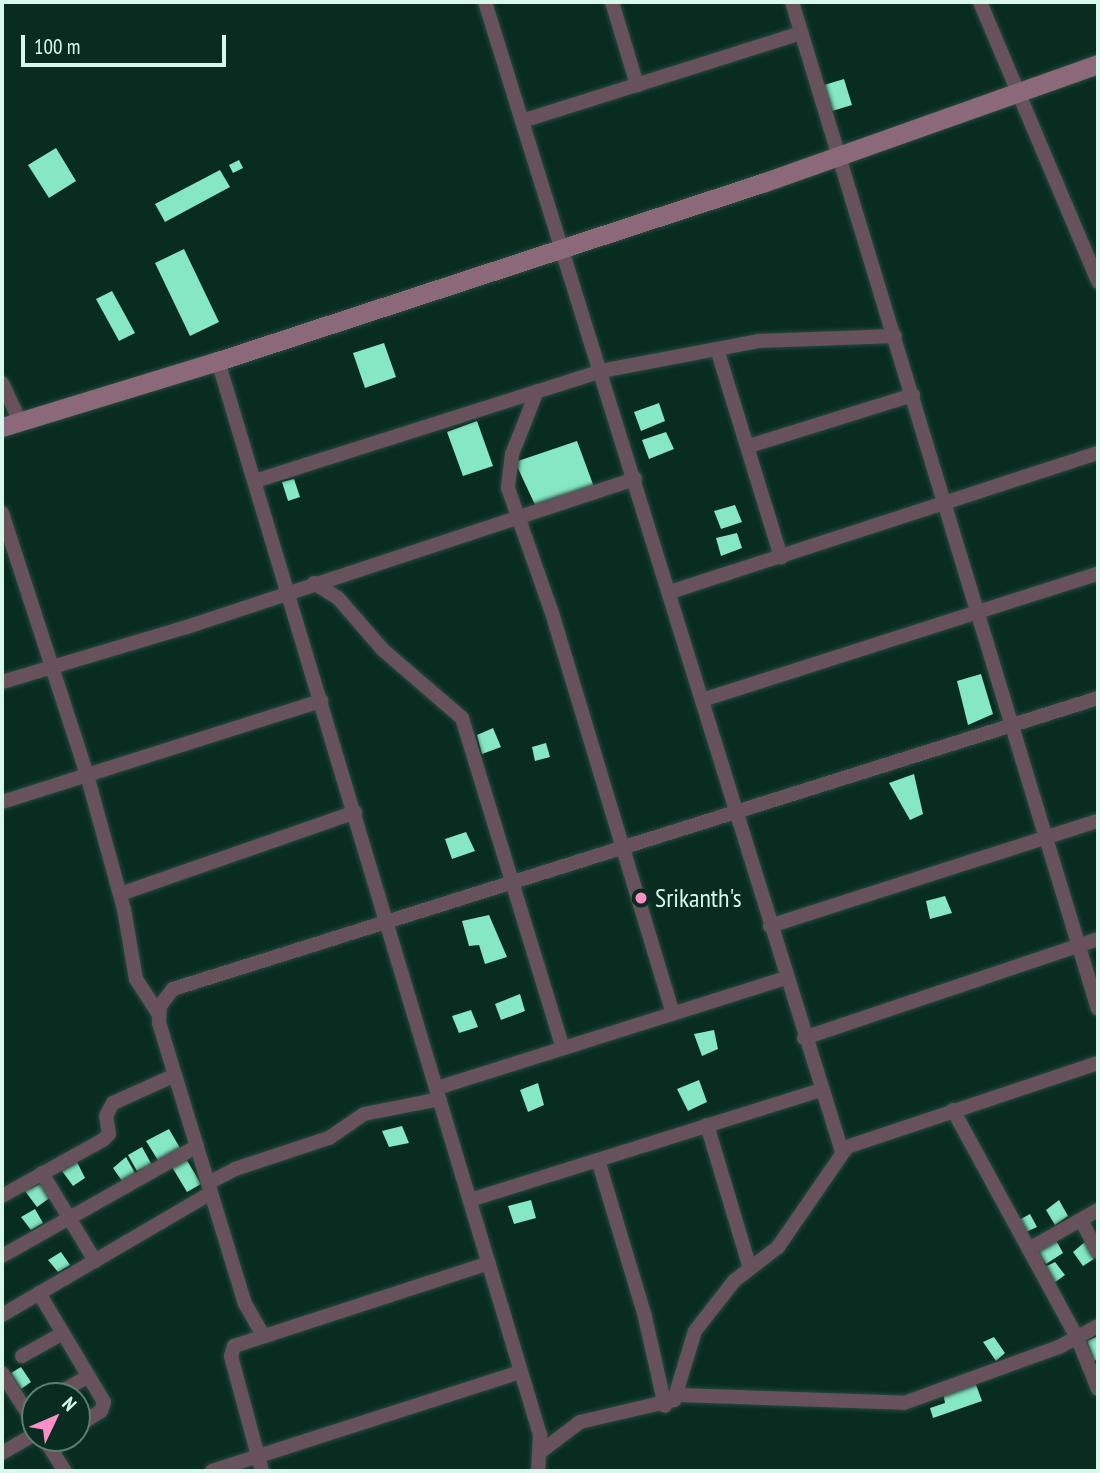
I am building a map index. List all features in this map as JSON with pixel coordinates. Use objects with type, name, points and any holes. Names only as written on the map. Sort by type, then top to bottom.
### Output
[{"type":"main road","points":[[11,424],[218,361],[840,157],[1019,96],[1098,64]]},
{"type":"street","points":[[485,2],[670,592],[820,1090],[842,1152]]},
{"type":"street","points":[[612,2],[638,85]]},
{"type":"street","points":[[792,2],[1098,1009]]},
{"type":"street","points":[[980,2],[1098,282]]},
{"type":"street","points":[[522,121],[801,33]]},
{"type":"street","points":[[255,481],[601,371],[768,340],[895,336]]},
{"type":"street","points":[[716,349],[749,446],[781,556]]},
{"type":"street","points":[[218,361],[521,1372],[543,1450],[538,1471]]},
{"type":"street","points":[[2,383],[11,424]]},
{"type":"street","points":[[537,391],[509,463],[508,488],[516,518],[552,613],[674,1013]]},
{"type":"street","points":[[749,446],[913,395]]},
{"type":"street","points":[[670,592],[1098,453]]},
{"type":"street","points":[[2,682],[53,669],[635,479]]},
{"type":"street","points":[[2,513],[87,775],[120,894],[136,979],[158,1013],[245,1304],[263,1335]]},
{"type":"street","points":[[702,700],[978,615],[1098,574]]},
{"type":"street","points":[[314,583],[338,598],[383,650],[458,711],[514,883],[563,1048]]},
{"type":"street","points":[[158,1013],[164,999],[180,986],[737,814],[1098,698]]},
{"type":"street","points":[[2,802],[321,701]]},
{"type":"street","points":[[120,894],[355,812]]},
{"type":"street","points":[[770,926],[1098,821]]},
{"type":"street","points":[[804,1038],[1098,939]]},
{"type":"street","points":[[2,1315],[95,1261],[235,1169],[329,1138],[364,1114],[439,1094],[563,1048],[786,978]]},
{"type":"street","points":[[543,1450],[580,1422],[666,1406],[679,1395],[684,1357],[695,1331],[721,1296],[750,1268],[778,1247],[842,1152],[855,1142],[1098,1063]]},
{"type":"street","points":[[2,1196],[107,1136],[107,1111],[113,1103],[175,1074]]},
{"type":"street","points":[[470,1200],[820,1090]]},
{"type":"street","points":[[953,1110],[1077,1337],[1098,1389]]},
{"type":"street","points":[[707,1125],[750,1268]]},
{"type":"street","points":[[2,1256],[197,1146]]},
{"type":"street","points":[[598,1160],[645,1317],[666,1406]]},
{"type":"street","points":[[42,1173],[95,1261]]},
{"type":"street","points":[[1029,1249],[1082,1222],[1098,1210]]},
{"type":"street","points":[[1082,1222],[1098,1252]]},
{"type":"street","points":[[262,1471],[232,1356],[239,1343],[489,1263]]},
{"type":"street","points":[[39,1293],[89,1376],[104,1407],[91,1416]]},
{"type":"street","points":[[679,1395],[904,1403],[1018,1364],[1098,1326]]},
{"type":"street","points":[[22,1356],[63,1333]]},
{"type":"street","points":[[212,1471],[521,1372]]},
{"type":"street","points":[[2,1373],[21,1403]]},
{"type":"street","points":[[78,1382],[89,1376]]},
{"type":"street","points":[[2,1453],[21,1442]]},
{"type":"street","points":[[56,1452],[65,1471]]},
{"type":"building","points":[[844,79],[852,105],[832,111],[824,85]]},
{"type":"building","points":[[56,148],[76,181],[49,198],[28,165]]},
{"type":"building","points":[[239,160],[243,168],[233,173],[229,165]]},
{"type":"building","points":[[220,170],[230,187],[165,222],[155,204]]},
{"type":"building","points":[[184,249],[219,322],[190,336],[155,263]]},
{"type":"building","points":[[112,291],[135,333],[119,341],[96,299]]},
{"type":"building","points":[[384,343],[396,377],[365,388],[353,353]]},
{"type":"building","points":[[659,403],[665,421],[641,431],[634,412]]},
{"type":"building","points":[[477,421],[493,466],[463,476],[447,432]]},
{"type":"building","points":[[666,432],[674,449],[649,459],[642,440]]},
{"type":"building","points":[[577,441],[594,487],[536,507],[515,462]]},
{"type":"building","points":[[294,479],[300,497],[288,501],[282,482]]},
{"type":"building","points":[[735,505],[742,522],[721,529],[714,511]]},
{"type":"building","points":[[737,533],[742,548],[721,556],[716,538]]},
{"type":"building","points":[[981,674],[993,714],[968,725],[957,681]]},
{"type":"building","points":[[493,728],[501,747],[482,754],[477,735]]},
{"type":"building","points":[[546,743],[550,757],[535,761],[532,747]]},
{"type":"building","points":[[914,774],[923,814],[910,820],[889,783]]},
{"type":"building","points":[[466,832],[475,851],[452,859],[445,839]]},
{"type":"building","points":[[945,896],[952,913],[930,919],[926,901]]},
{"type":"building","points":[[489,915],[507,957],[485,964],[479,945],[469,946],[462,921]]},
{"type":"building","points":[[520,994],[525,1011],[501,1020],[495,1004]]},
{"type":"building","points":[[471,1010],[478,1027],[459,1033],[452,1016]]},
{"type":"building","points":[[714,1030],[718,1049],[702,1056],[694,1034]]},
{"type":"building","points":[[699,1080],[707,1102],[688,1111],[677,1089]]},
{"type":"building","points":[[538,1083],[544,1105],[528,1112],[520,1090]]},
{"type":"building","points":[[402,1126],[409,1143],[389,1147],[382,1131]]},
{"type":"building","points":[[169,1129],[180,1148],[159,1162],[146,1141]]},
{"type":"building","points":[[142,1147],[152,1165],[137,1171],[128,1155]]},
{"type":"building","points":[[126,1157],[135,1173],[122,1181],[113,1168]]},
{"type":"building","points":[[185,1157],[201,1184],[187,1192],[172,1167]]},
{"type":"building","points":[[77,1162],[85,1178],[73,1186],[62,1171]]},
{"type":"building","points":[[42,1183],[51,1197],[37,1207],[25,1191]]},
{"type":"building","points":[[531,1200],[536,1218],[514,1224],[508,1206]]},
{"type":"building","points":[[1059,1200],[1068,1216],[1055,1225],[1046,1210]]},
{"type":"building","points":[[35,1209],[43,1223],[31,1230],[21,1217]]},
{"type":"building","points":[[1030,1214],[1037,1227],[1026,1232],[1019,1220]]},
{"type":"building","points":[[1056,1240],[1063,1253],[1046,1264],[1037,1251]]},
{"type":"building","points":[[1086,1241],[1094,1259],[1083,1266],[1073,1252]]},
{"type":"building","points":[[61,1252],[70,1265],[58,1272],[48,1260]]},
{"type":"building","points":[[1055,1262],[1065,1275],[1054,1283],[1043,1268]]},
{"type":"building","points":[[1098,1336],[1098,1359],[1094,1361],[1087,1341]]},
{"type":"building","points":[[994,1337],[1005,1353],[996,1361],[983,1342]]},
{"type":"building","points":[[21,1367],[31,1382],[21,1382],[21,1389],[11,1373]]},
{"type":"building","points":[[975,1382],[982,1401],[933,1418],[930,1408],[945,1403],[943,1393]]},
{"type":"place","name":"Srikanth's","points":[[641,898]]}]
